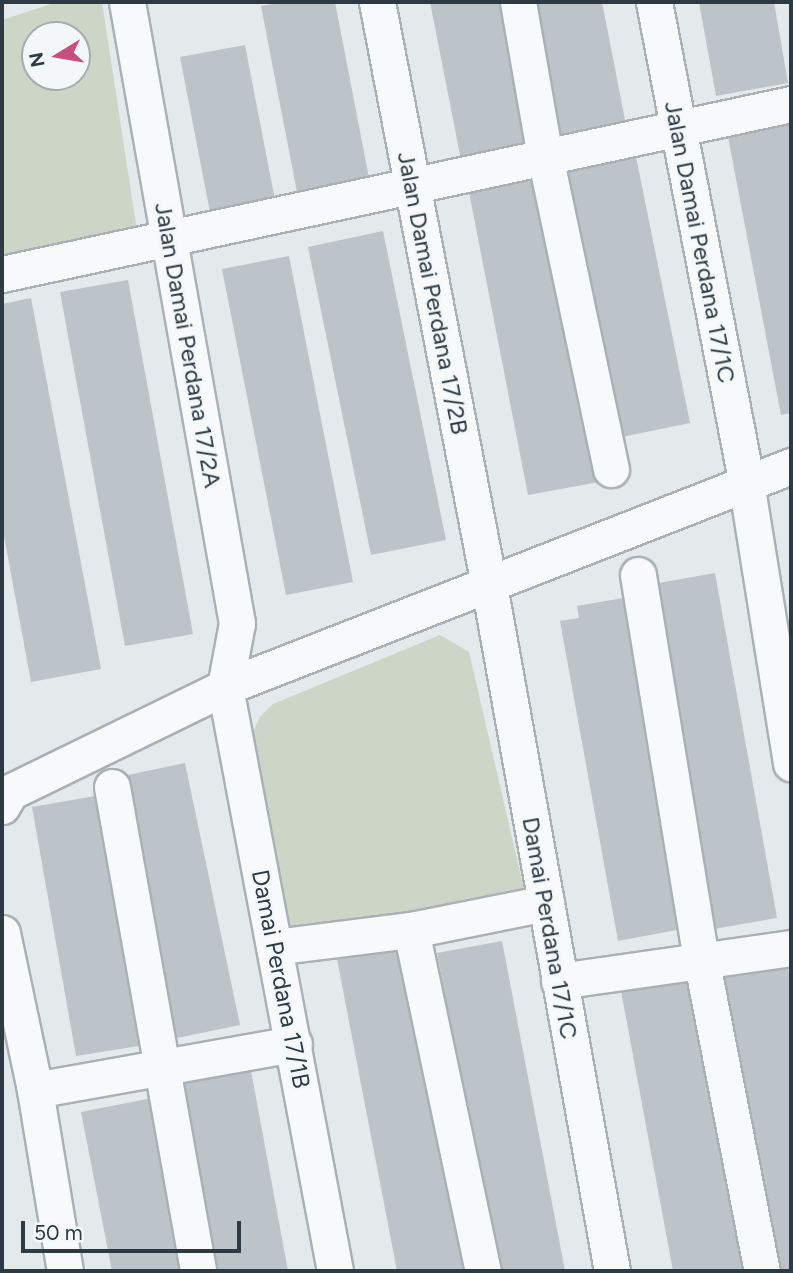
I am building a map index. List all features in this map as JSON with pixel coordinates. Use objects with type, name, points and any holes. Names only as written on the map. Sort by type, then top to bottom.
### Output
[{"type":"street","name":"Jalan Damai Perdana 17/2A","points":[[127,2],[237,623],[225,687]]},
{"type":"street","name":"Jalan Damai Perdana 17/2B","points":[[377,2],[489,585]]},
{"type":"street","points":[[518,2],[545,156],[611,469]]},
{"type":"street","name":"Jalan Damai Perdana 17/1C","points":[[654,2],[746,482],[791,763]]},
{"type":"street","points":[[2,274],[791,104]]},
{"type":"street","points":[[5,796],[225,687],[791,466]]},
{"type":"street","points":[[638,575],[701,958],[762,1271]]},
{"type":"street","name":"Damai Perdana 17/1C","points":[[489,585],[612,1271]]},
{"type":"street","name":"Damai Perdana 17/1B","points":[[225,687],[335,1271]]},
{"type":"street","points":[[112,787],[198,1271]]},
{"type":"street","points":[[274,947],[411,930],[546,903]]},
{"type":"street","points":[[411,930],[483,1271]]},
{"type":"street","points":[[2,933],[35,1090],[65,1271]]},
{"type":"street","points":[[559,981],[701,958],[791,947]]},
{"type":"street","points":[[35,1090],[294,1044]]},
{"type":"green space","points":[[57,2],[102,2],[137,231],[2,259],[2,20]]},
{"type":"green space","points":[[440,635],[469,652],[526,898],[290,934],[250,738],[260,717],[273,704]]},
{"type":"building","points":[[285,2],[335,2],[374,204],[302,218],[261,6]]},
{"type":"building","points":[[430,2],[502,2],[531,152],[462,165]]},
{"type":"building","points":[[529,2],[602,2],[626,125],[555,139]]},
{"type":"building","points":[[699,2],[774,2],[788,83],[716,96]]},
{"type":"building","points":[[245,45],[280,226],[215,238],[180,57]]},
{"type":"building","points":[[791,108],[791,413],[781,415],[725,121]]},
{"type":"building","points":[[635,152],[690,423],[617,438],[561,167]]},
{"type":"building","points":[[540,178],[599,482],[528,495],[469,192]]},
{"type":"building","points":[[383,231],[446,540],[371,555],[308,247]]},
{"type":"building","points":[[289,256],[353,582],[286,595],[222,269]]},
{"type":"building","points":[[128,280],[193,634],[125,646],[60,292]]},
{"type":"building","points":[[31,298],[101,669],[31,682],[2,525],[2,304]]},
{"type":"building","points":[[715,573],[777,918],[714,929],[653,584]]},
{"type":"building","points":[[623,598],[682,929],[618,941],[560,621],[579,618],[577,606]]},
{"type":"building","points":[[185,763],[240,1025],[177,1038],[123,776]]},
{"type":"building","points":[[95,796],[139,1046],[76,1056],[32,807]]},
{"type":"building","points":[[502,941],[565,1271],[498,1271],[437,953]]},
{"type":"building","points":[[404,947],[466,1271],[397,1271],[337,959]]},
{"type":"building","points":[[785,953],[791,984],[791,1271],[775,1271],[717,967]]},
{"type":"building","points":[[690,967],[747,1271],[673,1271],[619,980]]},
{"type":"building","points":[[249,1060],[288,1271],[214,1271],[177,1073]]},
{"type":"building","points":[[152,1098],[185,1271],[112,1271],[81,1112]]}]
